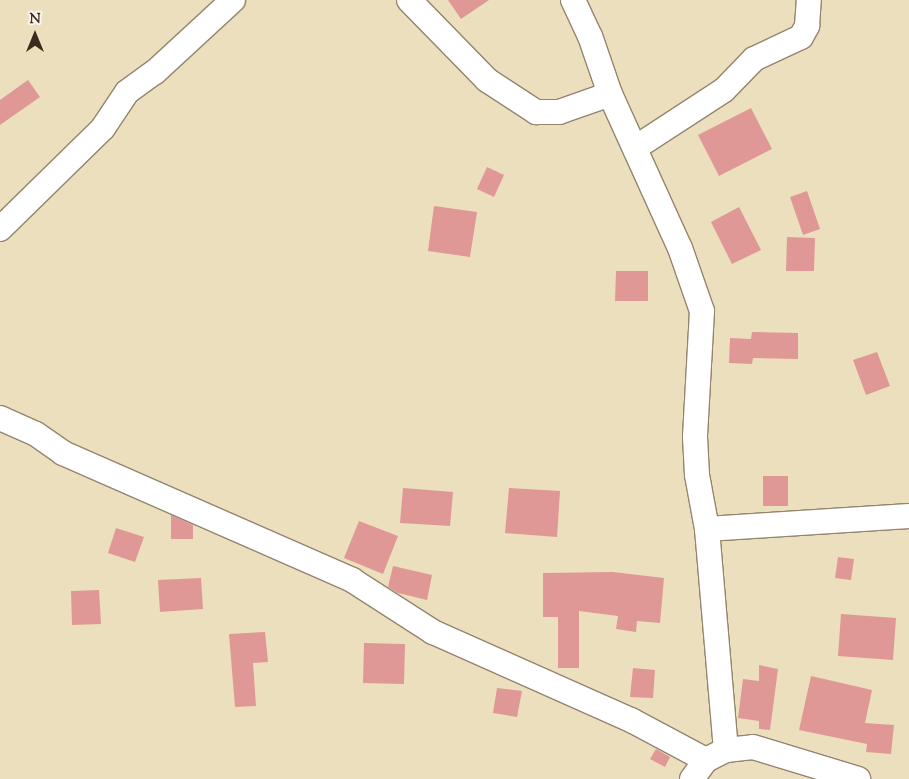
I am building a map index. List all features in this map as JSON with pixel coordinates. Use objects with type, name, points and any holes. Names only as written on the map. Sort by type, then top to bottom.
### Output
[{"type":"street","points":[[0,229],[103,128],[127,92],[155,72],[233,0]]},
{"type":"street","points":[[409,0],[487,80],[536,112],[559,112],[610,94]]},
{"type":"street","points":[[573,0],[590,36],[610,94],[680,248],[702,311],[695,437],[697,474],[707,529],[716,755],[692,779]]},
{"type":"street","points":[[635,148],[724,90],[754,59],[801,37],[807,26],[809,0]]},
{"type":"street","points":[[0,418],[36,434],[63,453],[352,580],[433,632],[631,720],[716,755],[753,748],[772,751],[858,779]]},
{"type":"street","points":[[707,529],[909,516]]},
{"type":"building","points":[[448,0],[489,0],[461,19]]},
{"type":"building","points":[[28,80],[40,97],[0,125],[0,100]]},
{"type":"building","points":[[751,108],[772,149],[719,176],[698,135]]},
{"type":"building","points":[[487,167],[504,175],[494,197],[477,189]]},
{"type":"building","points":[[807,191],[820,229],[803,235],[790,197]]},
{"type":"building","points":[[434,206],[477,212],[470,257],[428,251]]},
{"type":"building","points":[[739,207],[761,250],[732,264],[711,222]]},
{"type":"building","points":[[787,237],[815,238],[814,271],[786,271]]},
{"type":"building","points":[[616,271],[648,271],[648,301],[615,301]]},
{"type":"building","points":[[752,332],[798,333],[798,359],[753,358],[752,364],[729,363],[730,338],[751,339]]},
{"type":"building","points":[[877,352],[890,386],[866,395],[853,360]]},
{"type":"building","points":[[763,476],[788,476],[788,506],[763,506]]},
{"type":"building","points":[[403,488],[453,492],[450,526],[400,523]]},
{"type":"building","points":[[509,488],[560,491],[557,537],[505,533]]},
{"type":"building","points":[[171,515],[193,525],[193,539],[171,539]]},
{"type":"building","points":[[359,521],[398,536],[383,574],[344,558]]},
{"type":"building","points":[[116,528],[144,537],[135,562],[108,553]]},
{"type":"building","points":[[838,557],[854,559],[851,580],[835,578]]},
{"type":"building","points":[[393,566],[432,575],[427,600],[398,593],[388,587]]},
{"type":"building","points":[[613,572],[664,578],[660,623],[637,621],[636,632],[616,629],[618,616],[579,611],[579,668],[558,668],[558,617],[543,617],[543,573]]},
{"type":"building","points":[[201,578],[203,609],[160,612],[158,580]]},
{"type":"building","points":[[99,590],[101,624],[72,625],[71,591]]},
{"type":"building","points":[[841,614],[896,618],[893,660],[838,656]]},
{"type":"building","points":[[265,632],[268,662],[253,663],[256,706],[235,707],[229,634]]},
{"type":"building","points":[[364,643],[405,644],[404,684],[363,683]]},
{"type":"building","points":[[759,665],[778,669],[770,730],[759,729],[759,721],[738,718],[743,679],[759,681]]},
{"type":"building","points":[[633,668],[655,670],[653,698],[630,697]]},
{"type":"building","points":[[811,676],[872,690],[865,723],[894,725],[891,754],[866,752],[867,744],[799,730]]},
{"type":"building","points":[[497,688],[522,691],[517,717],[493,713]]},
{"type":"building","points":[[656,749],[670,757],[665,767],[650,759]]}]
